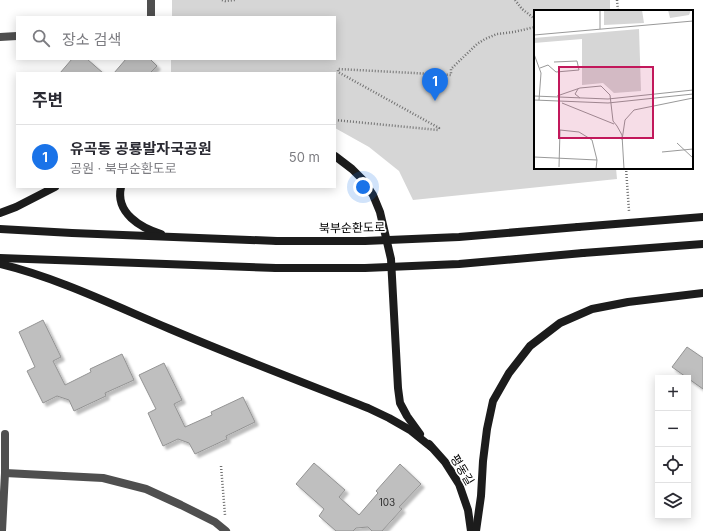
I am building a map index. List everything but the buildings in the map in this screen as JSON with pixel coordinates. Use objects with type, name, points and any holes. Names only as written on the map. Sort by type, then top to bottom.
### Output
[{"type":"main road","points":[[336,157],[363,180],[373,195],[380,212],[391,258],[400,403],[416,430],[431,447]]},
{"type":"main road","points":[[0,213],[16,207],[53,188]]},
{"type":"main road","points":[[122,188],[121,200],[130,217],[141,226],[154,232],[172,237]]},
{"type":"main road","name":"북부순환도로","points":[[0,229],[172,237],[365,241],[459,237],[703,217]]},
{"type":"main road","points":[[0,258],[276,268],[365,268],[467,263],[703,244]]},
{"type":"main road","points":[[0,264],[68,286],[214,348],[368,408],[410,430],[431,447]]},
{"type":"main road","points":[[476,531],[481,496],[487,429],[493,401],[509,373],[530,346],[560,323],[592,309],[628,302],[703,293]]},
{"type":"main road","name":"평동길","points":[[431,447],[445,462],[459,484],[468,510],[471,531]]},
{"type":"street","points":[[151,0],[151,16]]},
{"type":"street","points":[[0,37],[16,36]]},
{"type":"street","points":[[2,531],[5,474],[5,434]]},
{"type":"street","points":[[5,474],[103,478],[146,489],[215,522],[226,531]]},
{"type":"path","points":[[222,0],[235,0]]},
{"type":"path","points":[[515,0],[522,9],[534,18]]},
{"type":"path","points":[[617,0],[618,10]]},
{"type":"path","points":[[336,120],[438,130],[439,128],[338,72],[338,69],[451,75],[451,69],[477,44],[485,39],[497,34],[534,27]]},
{"type":"path","points":[[626,169],[630,223]]},
{"type":"path","points":[[220,466],[226,516]]},
{"type":"shaded area","points":[[172,0],[610,0],[610,10],[534,10],[534,169],[616,169],[617,179],[413,200],[399,171],[369,147],[336,129],[336,72],[171,72],[171,60],[336,60],[336,16],[172,16]]},
{"type":"place","name":"유곡동 공룡발자국공원","points":[[435,101]]}]
